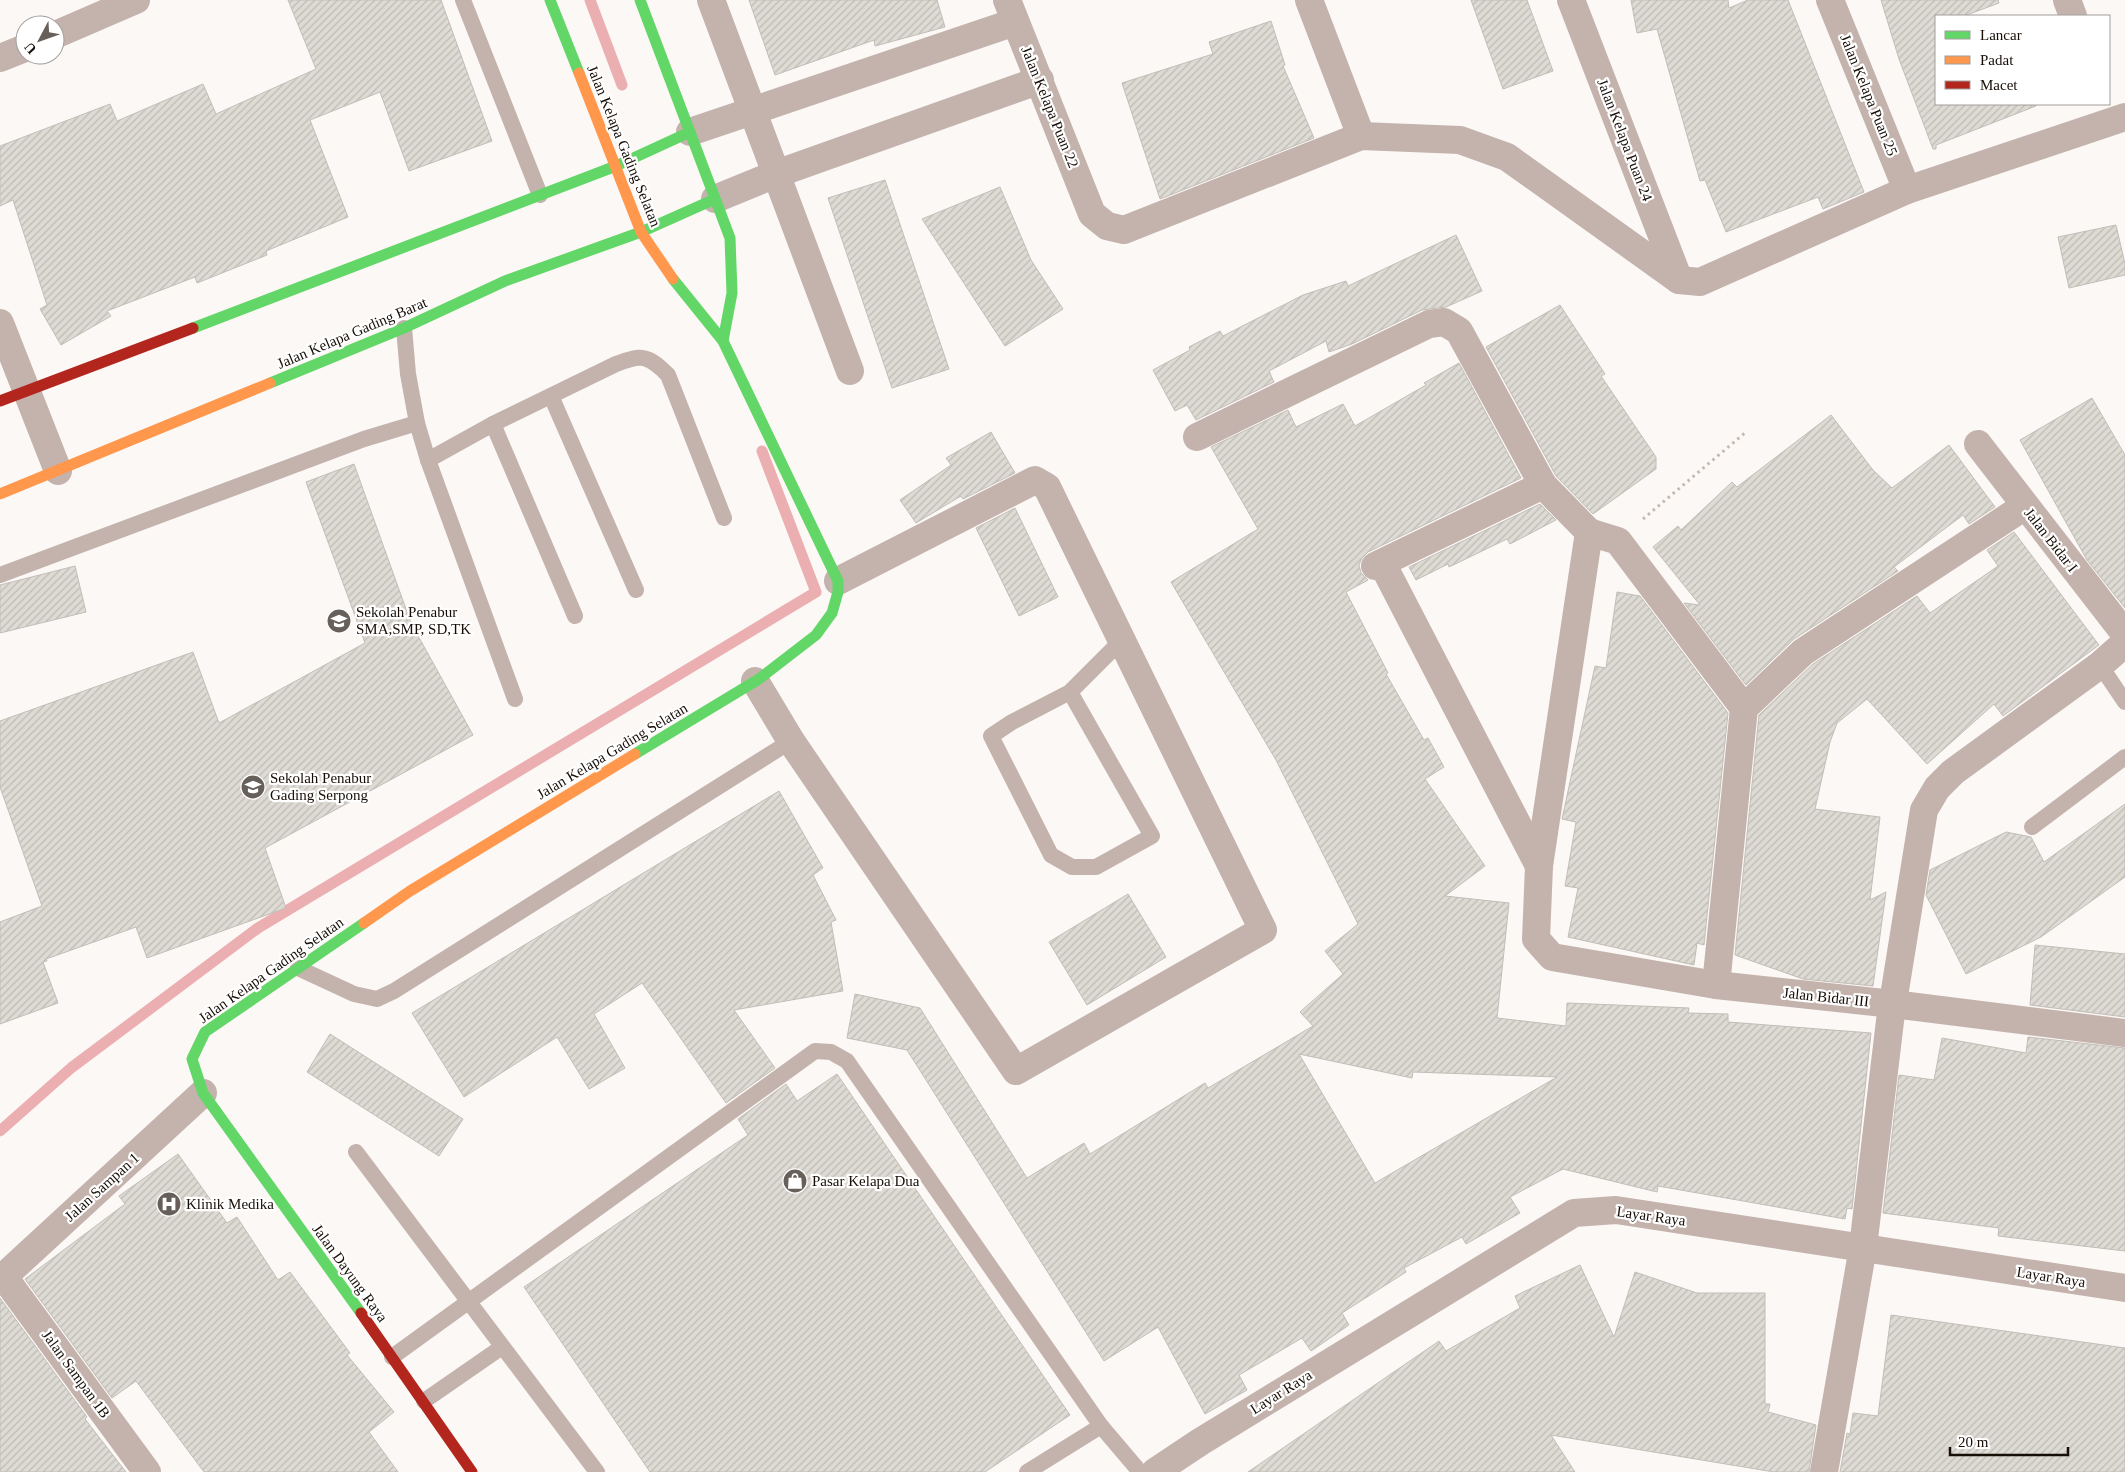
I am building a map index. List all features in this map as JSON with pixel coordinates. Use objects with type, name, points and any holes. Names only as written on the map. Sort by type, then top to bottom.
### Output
[{"type":"street","points":[[65,31],[136,0]]},
{"type":"street","name":"Jalan Kelapa Gading Selatan","points":[[203,1094],[192,1059],[205,1032],[410,891],[755,681],[816,636],[832,613],[838,592],[838,581],[723,341],[662,265],[641,232],[550,0]]},
{"type":"street","points":[[640,0],[730,238],[732,293],[723,341]]},
{"type":"street","points":[[711,0],[850,371]]},
{"type":"street","points":[[1309,0],[1361,136],[1460,140],[1506,157],[1679,280],[1700,282],[1907,190],[2115,114]]},
{"type":"street","name":"Jalan Kelapa Puan 24","points":[[1571,0],[1679,280]]},
{"type":"street","name":"Jalan Kelapa Puan 25","points":[[1830,0],[1907,190]]},
{"type":"street","points":[[2067,0],[2073,15]]},
{"type":"street","points":[[0,401],[616,166],[690,132],[754,111],[1011,11]]},
{"type":"street","name":"Jalan Kelapa Puan 22","points":[[1011,11],[1092,214],[1107,226],[1124,230],[1361,136]]},
{"type":"street","points":[[0,58],[15,52]]},
{"type":"street","points":[[715,199],[776,174],[1040,80]]},
{"type":"street","name":"Jalan Kelapa Gading Barat","points":[[0,494],[58,472],[404,328],[505,281],[641,232],[715,199]]},
{"type":"street","points":[[1197,437],[1429,324],[1444,322],[1459,331],[1542,485],[1589,532],[1618,541],[1744,708]]},
{"type":"street","points":[[0,323],[58,472]]},
{"type":"street","name":"Jalan Bidar I","points":[[1978,444],[2125,634]]},
{"type":"street","points":[[755,681],[791,741],[1016,1071],[1263,930],[1047,487],[1035,480],[838,581]]},
{"type":"street","points":[[1540,866],[1379,564],[1542,485]]},
{"type":"street","points":[[1716,985],[1744,708],[1803,652],[2025,506]]},
{"type":"street","points":[[1540,866],[1589,532]]},
{"type":"street","points":[[1824,1472],[1863,1247],[1893,1004],[1924,810],[1936,788],[1953,772],[2100,665],[2125,643]]},
{"type":"street","name":"Jalan Bidar III","points":[[1540,866],[1536,939],[1552,957],[1716,985],[1893,1004],[2125,1033]]},
{"type":"street","name":"Jalan Sampan 1","points":[[2,1279],[203,1094]]},
{"type":"street","name":"Jalan Dayung Raya","points":[[203,1094],[424,1401],[472,1472]]},
{"type":"street","name":"Layar Raya","points":[[1155,1472],[1208,1436],[1574,1213],[1616,1210],[2125,1288]]},
{"type":"street","name":"Jalan Sampan 1B","points":[[2,1279],[147,1472]]},
{"type":"lane","points":[[463,0],[540,195]]},
{"type":"lane","points":[[404,328],[408,374],[417,423],[428,460],[515,699]]},
{"type":"lane","points":[[428,460],[493,424],[616,364],[634,357],[654,360],[668,375],[724,518]]},
{"type":"lane","points":[[551,396],[636,590]]},
{"type":"lane","points":[[0,575],[355,443],[417,423]]},
{"type":"lane","points":[[493,424],[575,616]]},
{"type":"lane","points":[[1070,692],[1152,836],[1096,867],[1072,867],[1051,855],[991,736],[1012,722],[1070,692],[1121,641]]},
{"type":"lane","points":[[2100,665],[2125,702]]},
{"type":"lane","points":[[298,968],[354,994],[377,999],[394,992],[791,741]]},
{"type":"lane","points":[[2032,827],[2125,757]]},
{"type":"lane","points":[[392,1357],[815,1050],[831,1052],[847,1062],[1101,1426],[1140,1472]]},
{"type":"lane","points":[[356,1152],[470,1300],[502,1347],[597,1472]]},
{"type":"lane","points":[[424,1401],[502,1347]]},
{"type":"lane","points":[[1028,1472],[1101,1426]]},
{"type":"path","points":[[1618,541],[1746,432]]},
{"type":"building","points":[[288,0],[441,0],[492,141],[409,171],[380,92],[310,120],[348,217],[266,251],[267,255],[197,283],[195,277],[107,311],[111,316],[61,345],[40,309],[47,305],[13,200],[0,206],[0,146],[110,104],[117,121],[203,84],[216,114],[316,69]]},
{"type":"building","points":[[749,0],[937,0],[945,27],[875,46],[874,40],[775,75]]},
{"type":"building","points":[[1471,0],[1527,0],[1553,71],[1503,89]]},
{"type":"building","points":[[1631,0],[1728,0],[1729,8],[1748,0],[1788,0],[1864,192],[1823,209],[1818,197],[1726,232],[1705,180],[1700,181],[1657,29],[1637,33]]},
{"type":"building","points":[[1881,0],[1998,0],[1999,3],[1967,15],[1935,15],[1935,105],[2036,106],[1936,145],[1936,149],[1933,149],[1899,59]]},
{"type":"building","points":[[1271,21],[1285,65],[1283,66],[1314,138],[1160,199],[1122,83],[1213,54],[1209,42]]},
{"type":"building","points":[[885,180],[949,369],[892,388],[828,198]]},
{"type":"building","points":[[1000,187],[1031,260],[1063,309],[1005,346],[922,219]]},
{"type":"building","points":[[2116,225],[2125,264],[2125,275],[2069,288],[2058,237]]},
{"type":"building","points":[[1456,235],[1482,291],[1446,307],[1422,310],[1352,344],[1329,352],[1326,341],[1269,371],[1274,382],[1196,420],[1187,405],[1175,411],[1153,370],[1190,350],[1189,347],[1220,331],[1223,336],[1303,295],[1346,281],[1348,286]]},
{"type":"building","points":[[1560,305],[1605,374],[1601,376],[1656,457],[1656,469],[1593,514],[1556,476],[1486,347]]},
{"type":"building","points":[[1459,363],[1521,478],[1368,552],[1362,558],[1359,565],[1361,573],[1368,580],[1346,592],[1388,673],[1386,674],[1424,740],[1428,738],[1444,767],[1425,779],[1485,866],[1445,896],[1509,903],[1497,1018],[1566,1026],[1567,1003],[1689,1008],[1688,1013],[1728,1014],[1728,1022],[1871,1033],[1852,1209],[1847,1208],[1845,1219],[1658,1186],[1657,1192],[1563,1169],[1510,1197],[1520,1213],[1466,1244],[1462,1237],[1404,1268],[1406,1272],[1342,1313],[1349,1325],[1311,1351],[1302,1338],[1239,1375],[1247,1390],[1205,1414],[1158,1327],[1104,1361],[907,1050],[847,1038],[855,994],[920,1008],[1027,1178],[1084,1143],[1090,1154],[1205,1083],[1208,1088],[1313,1026],[1300,1012],[1343,974],[1325,951],[1358,924],[1276,760],[1171,582],[1258,529],[1211,447],[1288,410],[1296,427],[1343,404],[1355,426],[1426,385],[1424,383]],"holes":[[[1299,1054],[1412,1078],[1413,1072],[1557,1077],[1375,1183]]]},
{"type":"building","points":[[2092,398],[2125,455],[2125,608],[2087,560],[2020,440]]},
{"type":"building","points":[[1831,415],[1873,470],[1892,488],[1949,445],[1995,507],[1969,524],[1963,515],[1894,567],[1898,571],[1794,639],[1746,685],[1684,603],[1700,605],[1653,547],[1678,526],[1681,530],[1732,482],[1737,487]]},
{"type":"building","points":[[991,432],[1015,473],[963,499],[961,496],[916,523],[900,500],[951,465],[946,458]]},
{"type":"building","points":[[354,464],[411,623],[473,735],[265,848],[286,908],[147,958],[136,927],[46,959],[47,961],[43,962],[58,1003],[0,1024],[0,922],[42,906],[0,787],[0,721],[193,652],[219,723],[365,643],[306,482]]},
{"type":"building","points":[[1540,504],[1556,520],[1510,544],[1507,539],[1449,567],[1448,564],[1416,580],[1409,567]]},
{"type":"building","points":[[1015,508],[1058,597],[1019,616],[976,528]]},
{"type":"building","points":[[2014,532],[2099,645],[2003,716],[1994,704],[1927,764],[1867,699],[1837,723],[1830,742],[1815,809],[1880,817],[1870,900],[1886,892],[1873,986],[1803,979],[1735,955],[1759,715],[1813,664],[1917,596],[1930,613],[1998,566],[1987,550]]},
{"type":"building","points":[[75,566],[86,612],[0,633],[0,585]]},
{"type":"building","points":[[1617,592],[1640,596],[1728,713],[1704,945],[1697,943],[1694,965],[1568,937],[1578,888],[1565,886],[1576,822],[1562,819],[1595,666],[1606,668]]},
{"type":"building","points":[[779,791],[823,868],[813,875],[836,920],[831,922],[843,991],[734,1010],[775,1068],[726,1103],[642,983],[594,1014],[625,1068],[589,1089],[557,1037],[464,1097],[412,1013]]},
{"type":"building","points":[[2125,804],[2125,877],[2041,937],[1966,974],[1926,895],[1930,870],[2006,832],[2031,837],[2044,862]]},
{"type":"building","points":[[1128,894],[1166,957],[1087,1005],[1049,942]]},
{"type":"building","points":[[2035,945],[2125,954],[2125,1017],[2030,1005]]},
{"type":"building","points":[[330,1034],[463,1119],[439,1156],[307,1072]]},
{"type":"building","points":[[2028,1037],[2125,1048],[2125,1251],[1998,1236],[1999,1228],[1883,1213],[1899,1075],[1934,1080],[1942,1038],[2026,1053]]},
{"type":"building","name":"Pasar Kelapa Dua","points":[[837,1074],[1070,1415],[985,1472],[650,1472],[524,1287],[748,1135],[738,1119],[786,1084],[797,1101]]},
{"type":"building","points":[[178,1154],[227,1223],[237,1217],[278,1280],[290,1272],[350,1353],[347,1355],[394,1412],[369,1432],[398,1472],[204,1472],[136,1381],[112,1398],[25,1279],[125,1204],[119,1196]]},
{"type":"building","points":[[1580,1265],[1614,1337],[1635,1272],[1697,1293],[1765,1293],[1765,1404],[1770,1404],[1768,1412],[1816,1425],[1809,1472],[1774,1472],[1551,1435],[1575,1472],[1248,1472],[1439,1341],[1446,1351],[1520,1308],[1515,1296]]},
{"type":"building","points":[[0,1298],[87,1417],[85,1419],[126,1472],[0,1472]]},
{"type":"building","points":[[1891,1315],[2125,1348],[2125,1472],[1840,1472],[1847,1433],[1850,1434],[1853,1413],[1878,1416]]},
{"type":"waterway","points":[[590,0],[622,85]]},
{"type":"waterway","points":[[0,1131],[71,1068],[258,928],[816,592],[762,451]]},
{"type":"traffic: fast","points":[[550,0],[579,73]]},
{"type":"traffic: fast","points":[[640,0],[730,238],[732,293],[723,341]]},
{"type":"traffic: fast","points":[[193,328],[616,166],[690,132]]},
{"type":"traffic: fast","points":[[270,383],[404,328],[505,281],[641,232],[715,199]]},
{"type":"traffic: fast","points":[[635,754],[759,679],[816,635],[832,613],[838,592],[838,581],[723,341],[673,279]]},
{"type":"traffic: fast","points":[[361,1313],[203,1093],[192,1059],[205,1032],[364,923]]},
{"type":"traffic: slow","points":[[579,73],[641,232],[673,279]]},
{"type":"traffic: slow","points":[[0,494],[270,383]]},
{"type":"traffic: slow","points":[[364,923],[410,891],[635,754]]},
{"type":"traffic: jam","points":[[0,401],[193,328]]},
{"type":"traffic: jam","points":[[361,1313],[472,1472]]},
{"type":"place","name":"Sekolah Penabur SMA,SMP, SD,TK","points":[[339,621]]},
{"type":"place","name":"Sekolah Penabur Gading Serpong","points":[[253,787]]},
{"type":"place","name":"Pasar Kelapa Dua","points":[[795,1181]]},
{"type":"place","name":"Klinik Medika","points":[[169,1204]]}]
